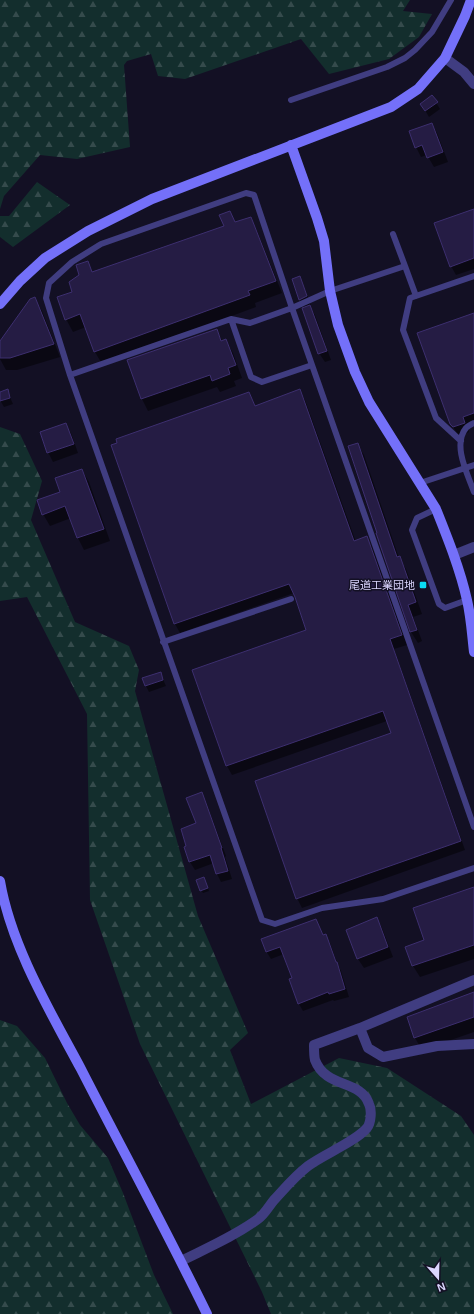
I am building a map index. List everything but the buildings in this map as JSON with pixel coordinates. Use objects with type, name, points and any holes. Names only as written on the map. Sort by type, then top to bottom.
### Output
[{"type":"street","points":[[0,304],[20,281],[45,258],[88,231],[152,199],[391,107],[418,89],[445,58],[466,16],[471,0]]},
{"type":"street","points":[[445,58],[464,72],[474,84]]},
{"type":"street","points":[[291,145],[324,241],[330,291],[338,325],[356,372],[370,402],[436,509],[454,555],[467,600],[474,652]]},
{"type":"street","points":[[454,555],[474,547]]},
{"type":"street","points":[[0,881],[8,912],[29,968],[207,1314]]},
{"type":"street","points":[[181,1261],[237,1232],[260,1218],[288,1184],[308,1166],[359,1135],[368,1126],[370,1105],[364,1095],[355,1088],[331,1080],[322,1071],[315,1060],[314,1045],[360,1028],[474,980]]},
{"type":"street","points":[[360,1028],[368,1048],[383,1057],[437,1046],[474,1044]]},
{"type":"lane","points":[[291,100],[387,67],[405,58],[432,32],[451,0]]},
{"type":"lane","points":[[474,827],[292,308],[254,195],[246,193],[101,244],[72,262],[49,283],[46,298],[70,374],[163,642],[262,920],[275,924],[322,908],[383,899],[474,868]]},
{"type":"lane","points":[[393,234],[416,296]]},
{"type":"lane","points":[[70,374],[231,319],[250,323],[292,308],[330,291],[405,266]]},
{"type":"lane","points":[[461,441],[436,418],[403,330],[410,298],[474,276]]},
{"type":"lane","points":[[231,319],[251,378],[262,382],[312,365]]},
{"type":"lane","points":[[474,423],[466,428],[461,441],[460,454],[474,492]]},
{"type":"lane","points":[[420,483],[474,464]]},
{"type":"lane","points":[[436,509],[418,518],[412,530],[439,604],[445,608],[467,600]]},
{"type":"lane","points":[[163,642],[292,599]]},
{"type":"green space","points":[[0,0],[410,0],[403,11],[432,14],[419,37],[389,59],[329,74],[301,39],[185,79],[158,76],[151,54],[127,61],[124,65],[130,147],[77,159],[40,155],[4,196],[0,209]]},
{"type":"green space","points":[[37,182],[70,205],[13,247],[0,237],[0,216],[9,216]]},
{"type":"green space","points":[[0,427],[20,434],[42,481],[31,520],[75,622],[129,646],[139,670],[135,691],[198,916],[248,1033],[230,1050],[251,1104],[339,1058],[387,1068],[461,1116],[474,1135],[474,1314],[271,1314],[262,1292],[140,1044],[90,900],[87,714],[27,597],[0,601]]},
{"type":"green space","points":[[0,1020],[17,1026],[45,1058],[67,1103],[80,1125],[108,1158],[154,1275],[173,1314],[0,1314]]},
{"type":"place","name":"尾道工業団地","points":[[423,585]]}]
